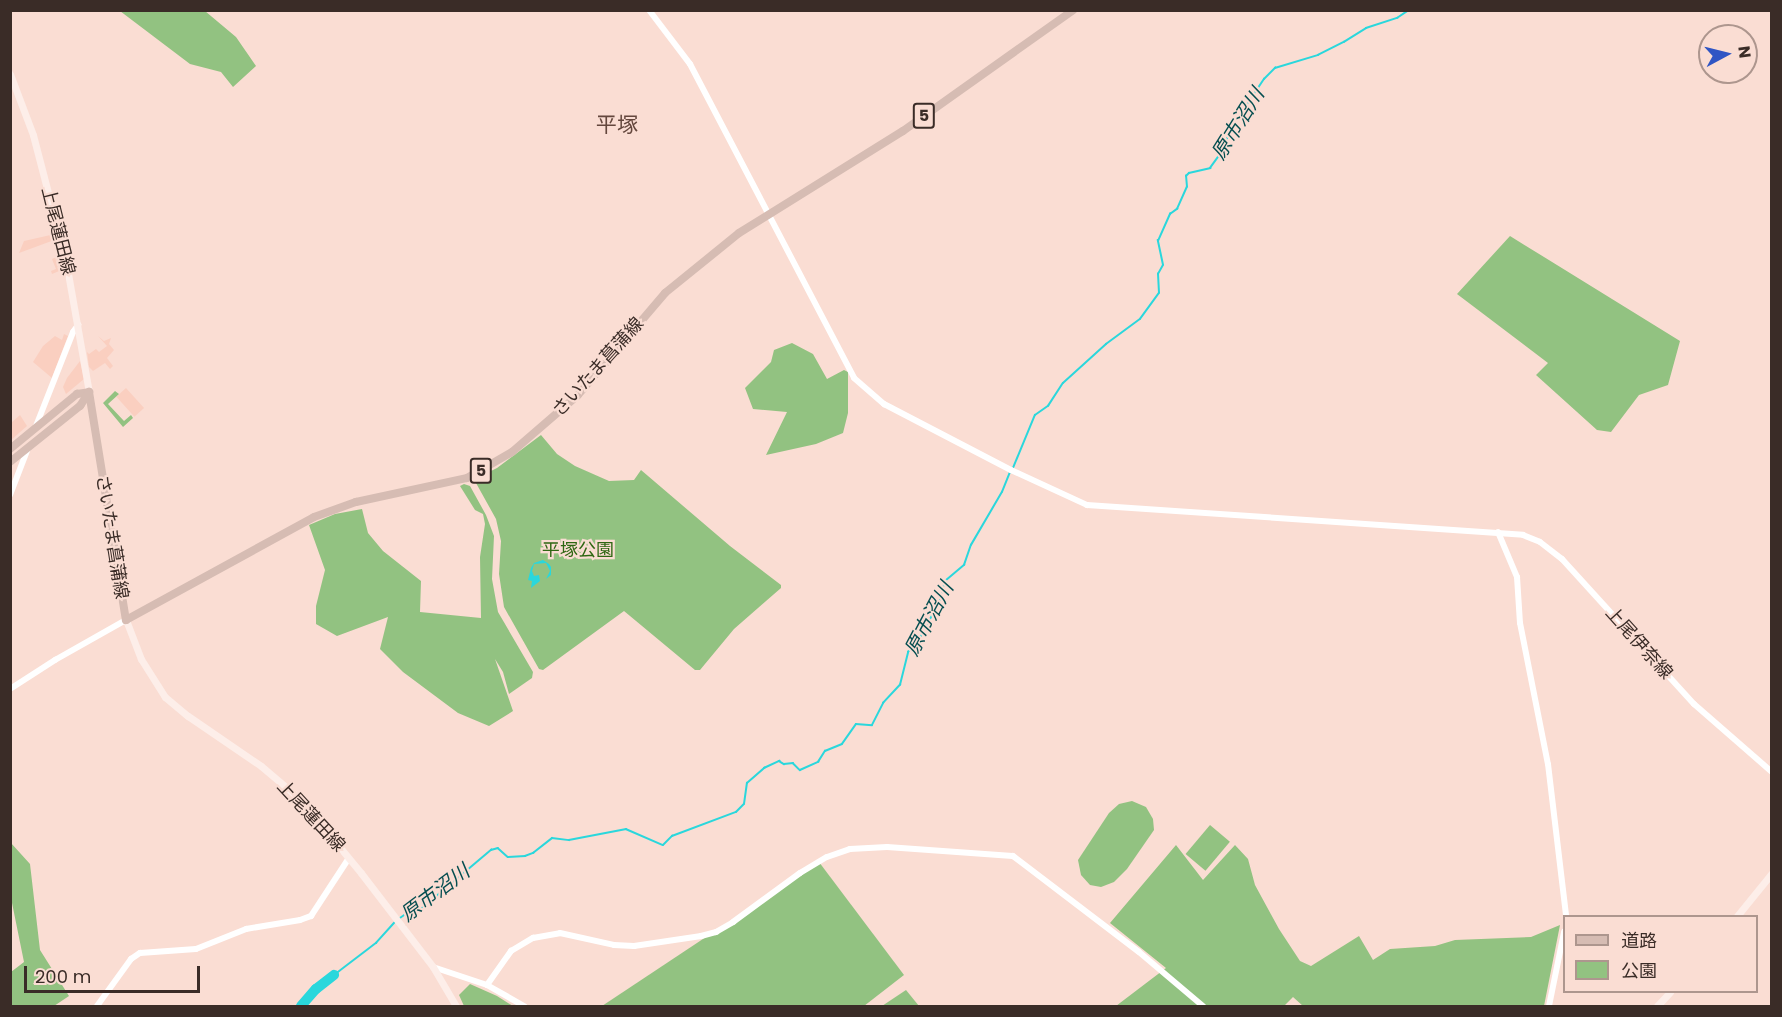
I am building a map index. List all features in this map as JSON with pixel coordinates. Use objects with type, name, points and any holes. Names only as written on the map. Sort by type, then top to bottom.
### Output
[{"type":"main road","name":"さいたま菖蒲線","points":[[89,392],[126,620],[314,517],[356,502],[467,478],[512,452],[578,395],[665,293],[739,233],[903,131],[1073,10]]},
{"type":"main road","name":"上尾蓮田線","points":[[10,74],[28,118],[42,166],[78,324],[89,392]]},
{"type":"main road","points":[[10,448],[77,393],[89,392]]},
{"type":"main road","points":[[10,462],[80,406],[89,392]]},
{"type":"main road","name":"上尾蓮田線","points":[[126,620],[133,644],[165,697],[289,788],[350,858],[398,920],[433,967],[456,1006]]},
{"type":"main road","points":[[1738,915],[1772,873]]},
{"type":"main road","points":[[1657,1006],[1670,993]]},
{"type":"street","name":"上尾伊奈線","points":[[649,10],[690,64],[854,378],[872,396],[892,409],[1013,471],[1073,500],[1100,507],[1523,534],[1554,551],[1694,704],[1772,772]]},
{"type":"street","points":[[36,427],[78,324]]},
{"type":"street","points":[[10,495],[28,447]]},
{"type":"street","points":[[1498,532],[1517,577],[1520,623],[1548,764],[1566,915]]},
{"type":"street","points":[[10,689],[55,660],[126,620]]},
{"type":"street","points":[[487,985],[511,951],[533,938],[560,933],[614,945],[634,946],[701,936],[733,922],[800,873],[827,857],[850,849],[887,847],[1013,856],[1139,952],[1203,1006]]},
{"type":"street","points":[[97,1006],[131,959],[140,953],[196,949],[246,929],[311,916],[350,858]]},
{"type":"street","points":[[1549,1006],[1563,937]]},
{"type":"street","points":[[433,967],[452,971],[487,985],[524,1006]]},
{"type":"shaded area","points":[[55,234],[57,239],[19,253],[24,241]]},
{"type":"shaded area","points":[[61,255],[64,269],[52,274],[51,271],[56,269],[52,259]]},
{"type":"shaded area","points":[[64,334],[68,336],[52,378],[33,362],[43,346],[55,336],[62,340]]},
{"type":"shaded area","points":[[98,336],[104,341],[111,338],[109,344],[114,350],[107,358],[113,366],[110,369],[105,363],[93,371],[89,367],[87,352],[89,354],[96,349],[99,352],[107,346]]},
{"type":"shaded area","points":[[80,361],[84,379],[66,394],[63,387]]},
{"type":"shaded area","points":[[126,388],[144,408],[134,417],[116,397]]},
{"type":"shaded area","points":[[20,415],[27,426],[11,440],[11,423]]},
{"type":"green space","points":[[120,11],[205,11],[236,37],[256,66],[233,87],[221,72],[190,64]]},
{"type":"green space","points":[[1510,236],[1680,341],[1668,385],[1639,395],[1611,432],[1597,430],[1536,375],[1548,363],[1457,294]]},
{"type":"green space","points":[[792,343],[813,354],[827,379],[844,370],[848,372],[848,413],[843,433],[816,444],[766,455],[787,412],[753,409],[745,388],[771,362],[774,350]]},
{"type":"green space","points":[[115,391],[119,394],[108,404],[124,421],[131,415],[133,418],[123,427],[103,403]]},
{"type":"green space","name":"平塚公園","points":[[541,435],[557,454],[575,466],[609,481],[634,480],[641,470],[730,546],[781,585],[781,588],[734,629],[700,670],[695,670],[624,611],[543,670],[539,669],[504,607],[499,574],[501,541],[496,519],[476,483],[477,478],[497,468]]},
{"type":"green space","points":[[464,484],[470,486],[486,515],[494,536],[492,579],[498,612],[533,672],[532,678],[509,694],[503,672],[495,659],[513,711],[489,726],[458,713],[403,672],[380,649],[388,617],[337,636],[316,624],[316,606],[325,570],[309,525],[335,514],[362,509],[368,533],[383,551],[421,581],[420,612],[481,618],[480,557],[485,524],[483,514],[475,510],[460,486]]},
{"type":"green space","points":[[1132,801],[1146,807],[1153,819],[1154,830],[1127,869],[1114,882],[1101,887],[1090,885],[1081,875],[1078,860],[1109,813],[1119,804]]},
{"type":"green space","points":[[1210,825],[1230,842],[1205,871],[1186,854]]},
{"type":"green space","points":[[11,843],[30,864],[40,950],[69,996],[54,1006],[11,1006],[11,972],[24,962],[11,898]]},
{"type":"green space","points":[[1176,845],[1203,880],[1235,845],[1248,859],[1255,885],[1279,929],[1300,961],[1311,966],[1359,936],[1373,960],[1390,949],[1435,946],[1455,940],[1531,937],[1560,925],[1544,1006],[1303,1006],[1293,997],[1284,1006],[1116,1006],[1166,968],[1110,923]]},
{"type":"green space","points":[[819,862],[904,975],[864,1006],[602,1006]]},
{"type":"green space","points":[[470,984],[513,1006],[464,1006],[459,995]]},
{"type":"green space","points":[[906,990],[919,1006],[882,1006]]},
{"type":"water","points":[[543,560],[551,567],[551,575],[546,579],[550,571],[546,563],[534,564],[532,571],[534,576],[539,575],[540,581],[531,588],[532,581],[528,580],[531,568],[534,563]]},
{"type":"waterway","name":"原市沼川","points":[[1013,468],[1035,415],[1048,406],[1063,383],[1106,344],[1140,319],[1159,293],[1158,274],[1163,265],[1158,241],[1170,214],[1177,209],[1187,187],[1186,176],[1189,173],[1210,168],[1234,124],[1264,79],[1275,68],[1318,55],[1366,28],[1397,18],[1409,10]]},
{"type":"waterway","name":"原市沼川","points":[[400,918],[410,911],[421,909],[491,850],[498,848],[508,857],[525,856],[533,853],[552,838],[569,840],[626,829],[663,845],[672,836],[736,812],[744,804],[747,783],[764,768],[779,761],[784,764],[793,763],[800,770],[818,762],[825,751],[842,744],[856,724],[872,725],[883,703],[900,685],[908,652],[920,638],[939,603],[945,581],[964,565],[971,545],[1002,492],[1010,472]]},
{"type":"waterway","name":"原市沼川","points":[[334,975],[376,943],[394,923]]},
{"type":"waterway","name":"原市沼川","points":[[301,1006],[316,989],[334,975]]},
{"type":"district","name":"平塚","points":[[617,125]]}]
